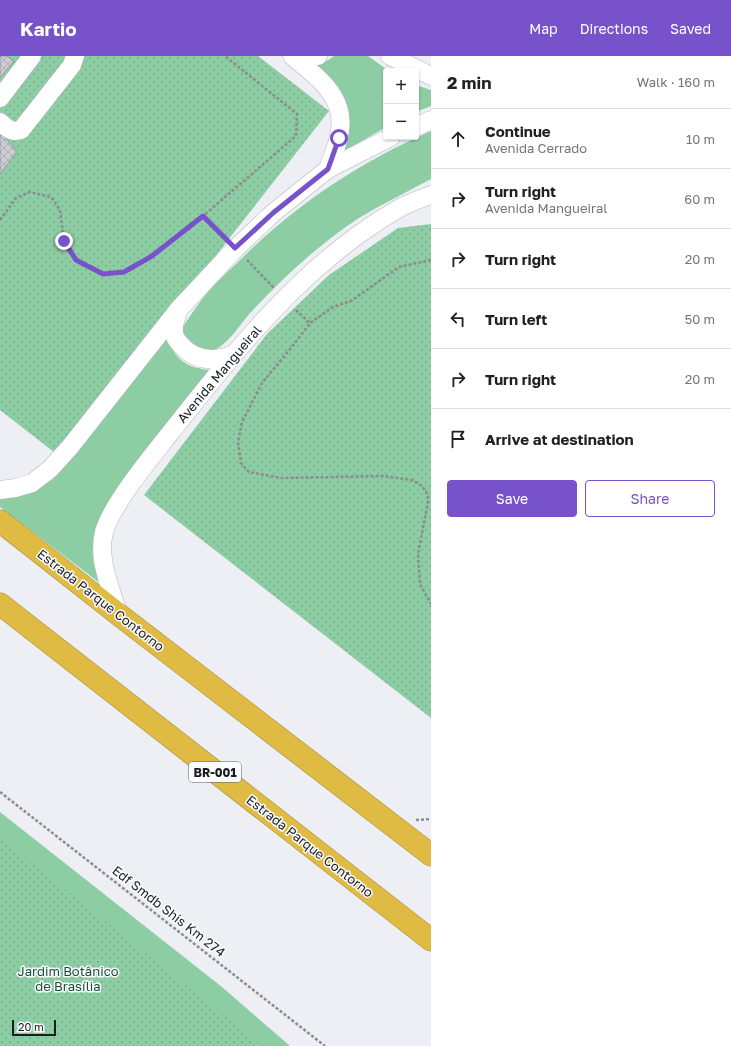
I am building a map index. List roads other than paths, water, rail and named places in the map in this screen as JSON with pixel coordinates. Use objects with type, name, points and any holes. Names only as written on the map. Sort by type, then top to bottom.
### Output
[{"type":"highway","name":"Estrada Parque Contorno","points":[[0,521],[118,614],[431,855]]},
{"type":"highway","name":"Estrada Parque Contorno","points":[[0,604],[431,940]]},
{"type":"street","points":[[0,98],[32,56]]},
{"type":"street","points":[[0,122],[10,131],[14,132],[21,130],[72,65],[74,56]]},
{"type":"street","points":[[292,56],[315,76],[338,103],[340,118],[339,138],[328,169]]},
{"type":"street","points":[[296,56],[318,56]]},
{"type":"street","points":[[390,56],[431,76]]},
{"type":"street","points":[[419,126],[431,120]]},
{"type":"street","points":[[0,490],[15,488],[32,483],[50,469],[70,447],[178,310],[235,248],[273,213],[328,169],[385,140]]},
{"type":"street","name":"Avenida Mangueiral","points":[[118,614],[102,552],[104,533],[109,517],[154,453],[232,355],[284,298],[315,269],[347,243],[399,208],[431,195]]},
{"type":"street","points":[[399,208],[431,209]]},
{"type":"street","points":[[178,310],[174,332],[175,338],[185,350],[201,359],[221,359],[232,355]]},
{"type":"park label","name":"Jardim Botânico de Brasília","points":[[68,978]]}]
